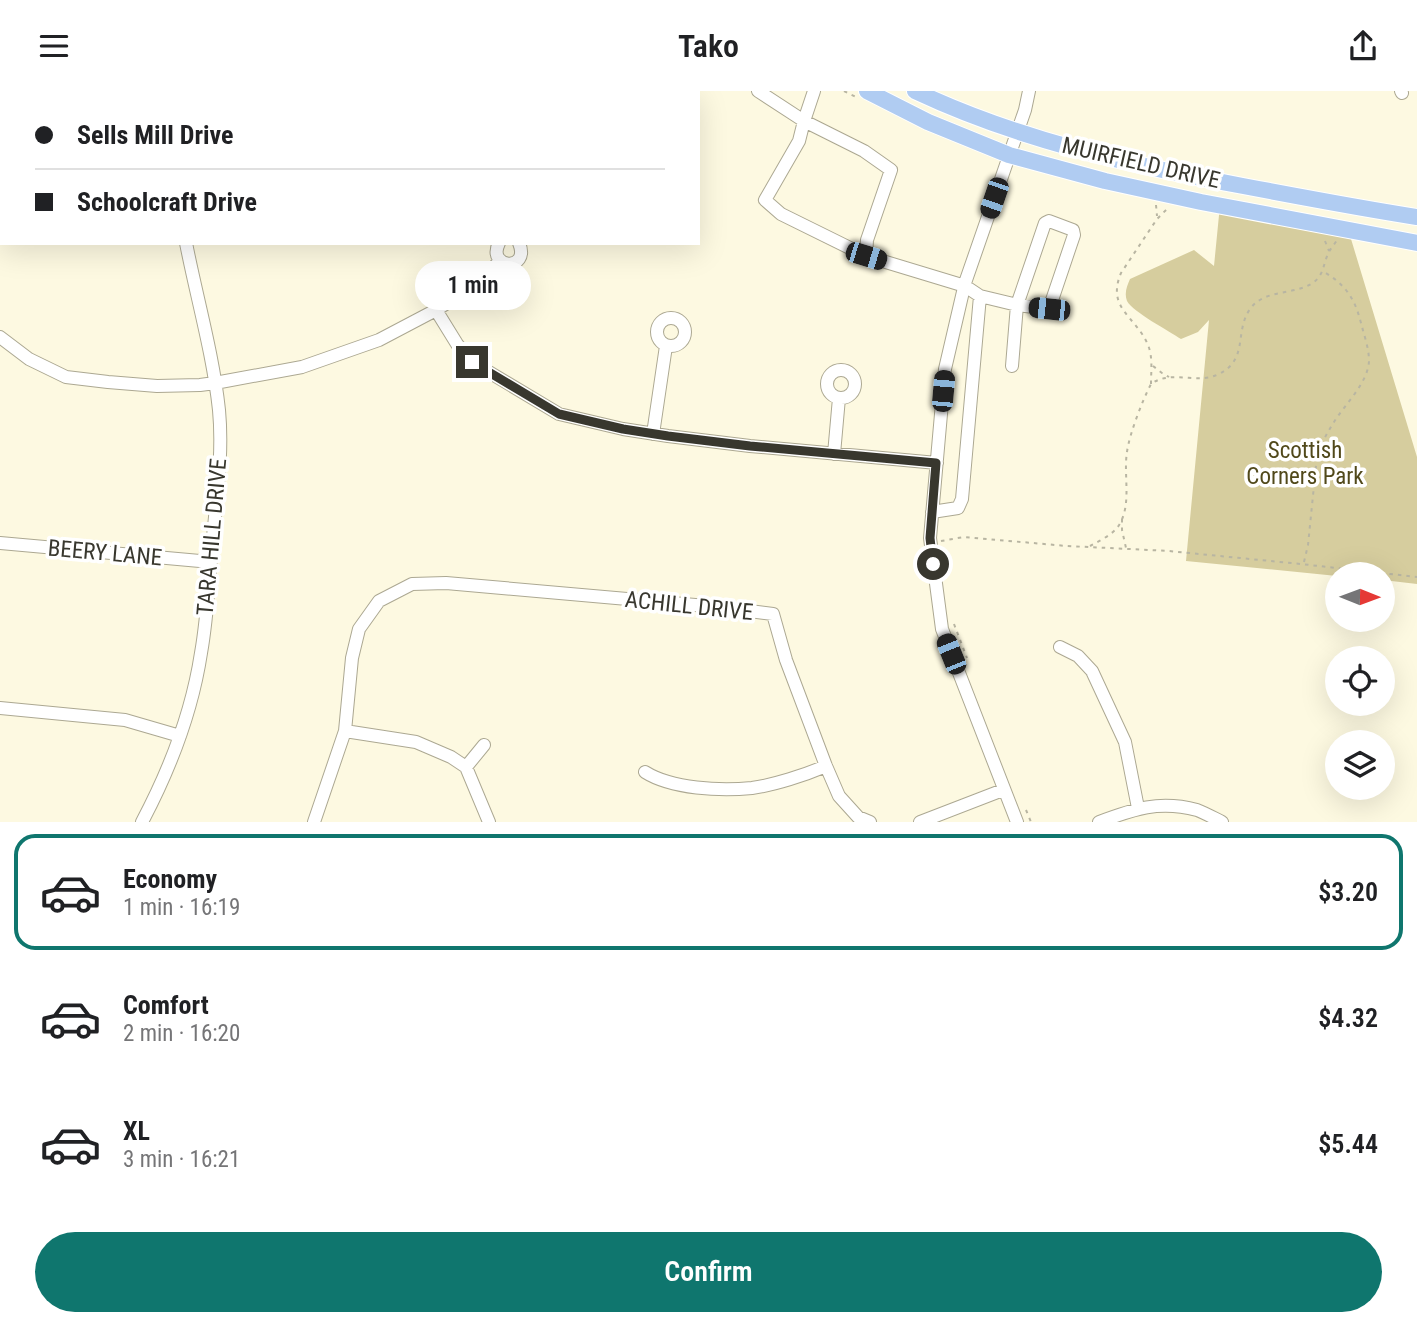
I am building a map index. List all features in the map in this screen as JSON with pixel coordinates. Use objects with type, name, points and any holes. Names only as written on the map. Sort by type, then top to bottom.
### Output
[{"type":"main road","name":"MUIRFIELD DRIVE","points":[[867,91],[928,122],[1009,155],[1141,189],[1417,243]]},
{"type":"main road","name":"MUIRFIELD DRIVE","points":[[915,91],[1017,132],[1105,158],[1178,174],[1417,217]]},
{"type":"street","points":[[758,91],[804,121],[864,151],[891,170],[867,240],[866,256]]},
{"type":"street","points":[[814,91],[799,141],[765,200],[780,214],[866,256],[965,286],[980,296],[1017,305],[1054,309],[1074,235],[1073,230],[1049,221],[1045,223],[1017,305],[1012,366]]},
{"type":"street","points":[[1017,822],[942,629],[938,544],[932,512],[945,369],[965,286],[1025,110],[1029,91]]},
{"type":"street","name":"TARA HILL DRIVE","points":[[142,822],[160,787],[194,690],[211,562],[220,448],[215,383],[186,245]]},
{"type":"street","points":[[498,245],[496,253],[500,261],[508,264],[516,262],[521,255],[520,245]]},
{"type":"street","points":[[0,337],[29,359],[66,377],[157,386],[215,383],[302,367],[379,340],[436,310],[478,282],[500,261]]},
{"type":"street","points":[[932,512],[958,507],[962,499],[980,296]]},
{"type":"street","points":[[436,310],[472,362],[559,414],[653,434],[936,463]]},
{"type":"street","points":[[653,434],[666,346]]},
{"type":"street","points":[[834,454],[839,398]]},
{"type":"street","name":"BEERY LANE","points":[[0,543],[211,562]]},
{"type":"street","name":"ACHILL DRIVE","points":[[345,731],[352,658],[359,629],[379,601],[412,585],[459,585],[773,614],[786,660],[839,796],[858,817],[870,822]]},
{"type":"street","points":[[1060,647],[1078,656],[1092,671],[1125,742],[1138,808]]},
{"type":"street","points":[[0,708],[125,720],[180,736]]},
{"type":"street","points":[[314,822],[345,731],[416,742],[451,757],[466,767],[489,822]]},
{"type":"street","points":[[466,767],[484,745]]},
{"type":"street","points":[[645,772],[674,785],[723,789],[753,787],[826,766]]},
{"type":"street","points":[[920,822],[1003,790]]},
{"type":"street","points":[[1099,822],[1138,808],[1164,806],[1198,810],[1222,822]]},
{"type":"path","points":[[1156,204],[1157,219]]},
{"type":"path","points":[[1126,548],[1122,518],[1126,454],[1151,384],[1152,364],[1142,333],[1118,302],[1115,293],[1121,273],[1157,219],[1170,206]]},
{"type":"path","points":[[1323,236],[1329,251]]},
{"type":"path","points":[[1151,384],[1158,379],[1198,379],[1217,376],[1225,371],[1238,355],[1242,327],[1252,307],[1267,296],[1307,286],[1316,281],[1323,272],[1329,251],[1338,240]]},
{"type":"path","points":[[1304,564],[1317,456],[1335,420],[1366,375],[1369,363],[1352,298],[1337,280],[1323,272]]},
{"type":"path","points":[[1152,364],[1170,377]]},
{"type":"path","points":[[1089,547],[1117,528],[1122,518]]},
{"type":"path","points":[[938,544],[964,537],[1126,548],[1417,577]]},
{"type":"path","points":[[952,615],[969,663]]},
{"type":"path","points":[[1026,810],[1031,822]]},
{"type":"green space","name":"Scottish Corners Park","points":[[1220,205],[1348,229],[1417,457],[1417,584],[1395,581],[1395,562],[1325,562],[1325,575],[1186,561],[1209,320],[1198,332],[1181,339],[1136,310],[1127,301],[1126,292],[1130,279],[1194,250],[1214,266]]},
{"type":"route","points":[[472,362],[559,414],[623,429],[750,446],[936,463],[930,538],[933,564]]}]
